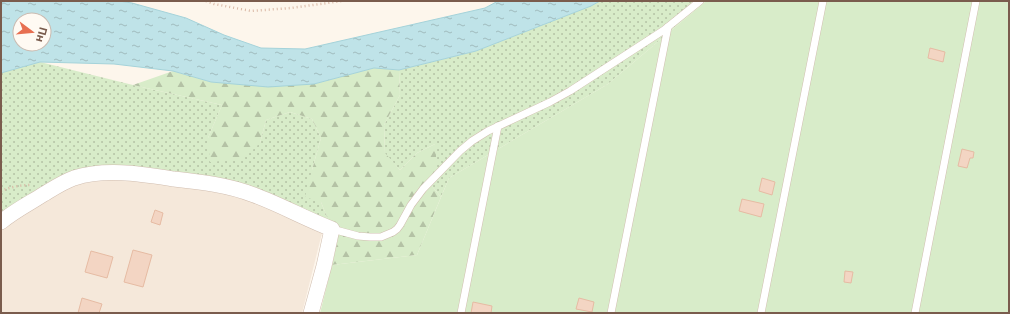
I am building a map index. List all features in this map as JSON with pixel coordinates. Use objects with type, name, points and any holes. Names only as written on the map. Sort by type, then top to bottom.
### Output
[{"type":"street","points":[[1,222],[67,180],[87,175],[118,173],[230,187],[255,195],[332,229],[324,266],[311,313]]},
{"type":"lane","points":[[332,229],[370,238],[381,237],[397,229],[416,197],[439,172],[472,141],[480,135],[570,91],[651,39],[700,1]]},
{"type":"lane","points":[[761,313],[823,1]]},
{"type":"lane","points":[[915,313],[976,1]]},
{"type":"lane","points":[[611,313],[668,27]]},
{"type":"lane","points":[[461,313],[498,126]]},
{"type":"path","points":[[206,1],[250,11],[291,8],[342,1]]},
{"type":"shaded area","points":[[117,179],[180,184],[251,201],[322,233],[302,313],[1,313],[1,227],[56,190],[84,183]]},
{"type":"green space","points":[[600,1],[706,1],[608,84],[449,178],[441,197],[431,185],[435,144],[417,153],[400,170],[385,154],[384,125],[400,95],[399,70],[476,51],[591,6]]},
{"type":"green space","points":[[706,1],[1009,1],[1009,313],[320,313],[332,265],[417,255],[449,178],[608,84]]},
{"type":"green space","points":[[40,62],[222,105],[208,138],[260,143],[266,120],[290,112],[312,119],[321,138],[312,170],[327,217],[325,224],[239,185],[67,176],[1,216],[1,73]]},
{"type":"green space","points":[[374,68],[399,70],[400,95],[384,125],[385,153],[400,170],[417,153],[435,144],[436,174],[431,185],[441,197],[417,255],[332,265],[338,238],[335,230],[325,224],[327,217],[321,202],[305,197],[321,138],[312,119],[290,112],[266,120],[260,143],[243,159],[210,162],[208,138],[222,105],[133,85],[173,71],[211,82],[314,84]]},
{"type":"water","points":[[7,1],[119,1],[132,3],[186,18],[224,35],[261,48],[305,49],[485,8],[498,1],[600,1],[591,6],[476,51],[399,70],[374,68],[314,84],[268,87],[211,82],[173,71],[114,64],[40,62],[1,73],[1,3]]},
{"type":"building","points":[[930,48],[945,52],[943,62],[928,58]]},
{"type":"building","points":[[962,149],[974,152],[973,158],[970,158],[967,168],[958,166]]},
{"type":"building","points":[[762,178],[775,182],[772,195],[759,191]]},
{"type":"building","points":[[742,199],[764,204],[761,217],[739,211]]},
{"type":"building","points":[[155,210],[163,213],[160,225],[151,222]]},
{"type":"building","points":[[133,250],[152,255],[143,287],[124,282]]},
{"type":"building","points":[[91,251],[113,257],[107,278],[85,272]]},
{"type":"building","points":[[845,271],[853,272],[851,283],[844,282]]},
{"type":"building","points":[[82,298],[102,304],[99,313],[78,313]]},
{"type":"building","points":[[579,298],[594,302],[592,312],[576,309]]},
{"type":"building","points":[[473,302],[492,306],[491,313],[471,313]]}]
